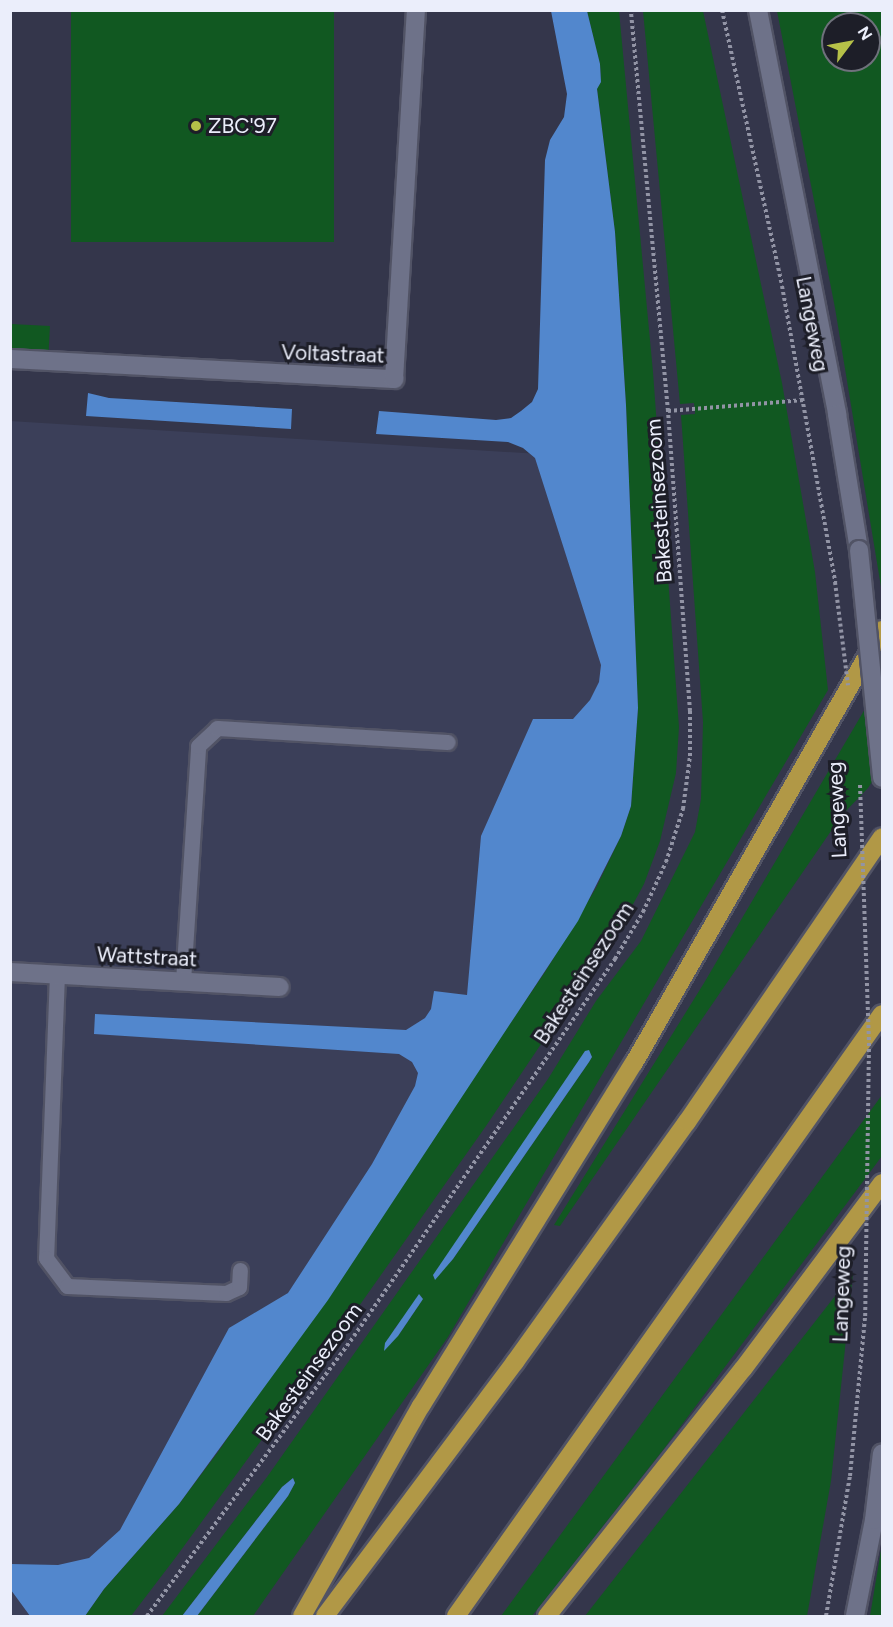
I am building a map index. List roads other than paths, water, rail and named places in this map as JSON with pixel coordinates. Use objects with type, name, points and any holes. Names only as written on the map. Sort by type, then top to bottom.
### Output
[{"type":"highway","points":[[302,1617],[421,1406],[634,1063],[882,630]]},
{"type":"highway","points":[[325,1617],[515,1362],[680,1131],[882,837]]},
{"type":"highway","points":[[456,1617],[882,1014]]},
{"type":"highway","points":[[548,1617],[743,1369],[882,1183]]},
{"type":"street","name":"Voltastraat","points":[[10,359],[394,379],[416,10]]},
{"type":"street","name":"Langeweg","points":[[758,10],[832,391],[859,550],[882,778]]},
{"type":"street","name":"Wattstraat","points":[[10,972],[280,987]]},
{"type":"street","points":[[855,1617],[874,1520],[882,1453]]},
{"type":"lane","points":[[183,981],[198,746],[217,728],[448,742]]},
{"type":"lane","points":[[57,974],[46,1258],[67,1286],[226,1293],[239,1287],[240,1270]]},
{"type":"water","points":[[551,11],[587,11],[600,64],[601,82],[597,89],[615,232],[626,405],[638,708],[631,806],[621,836],[578,921],[328,1300],[179,1504],[104,1589],[85,1616],[30,1616],[11,1590],[11,1564],[58,1565],[89,1558],[120,1530],[229,1328],[288,1293],[372,1164],[415,1086],[418,1073],[412,1062],[399,1054],[94,1034],[95,1014],[406,1030],[425,1018],[431,1009],[434,991],[467,995],[481,836],[533,719],[573,719],[590,700],[599,682],[601,665],[535,458],[523,448],[508,442],[376,434],[379,411],[496,420],[511,418],[532,402],[538,389],[545,160],[550,140],[564,117],[567,94]]},
{"type":"water","points":[[88,393],[109,398],[292,409],[291,429],[86,416]]},
{"type":"water","points":[[589,1050],[592,1057],[589,1062],[453,1259],[435,1280],[433,1275],[585,1051]]},
{"type":"water","points":[[419,1294],[423,1299],[398,1336],[384,1351],[385,1343]]},
{"type":"water","points":[[293,1478],[295,1483],[288,1496],[197,1616],[182,1616],[282,1487]]},
{"type":"place","name":"ZBC'97","points":[[196,126]]}]
